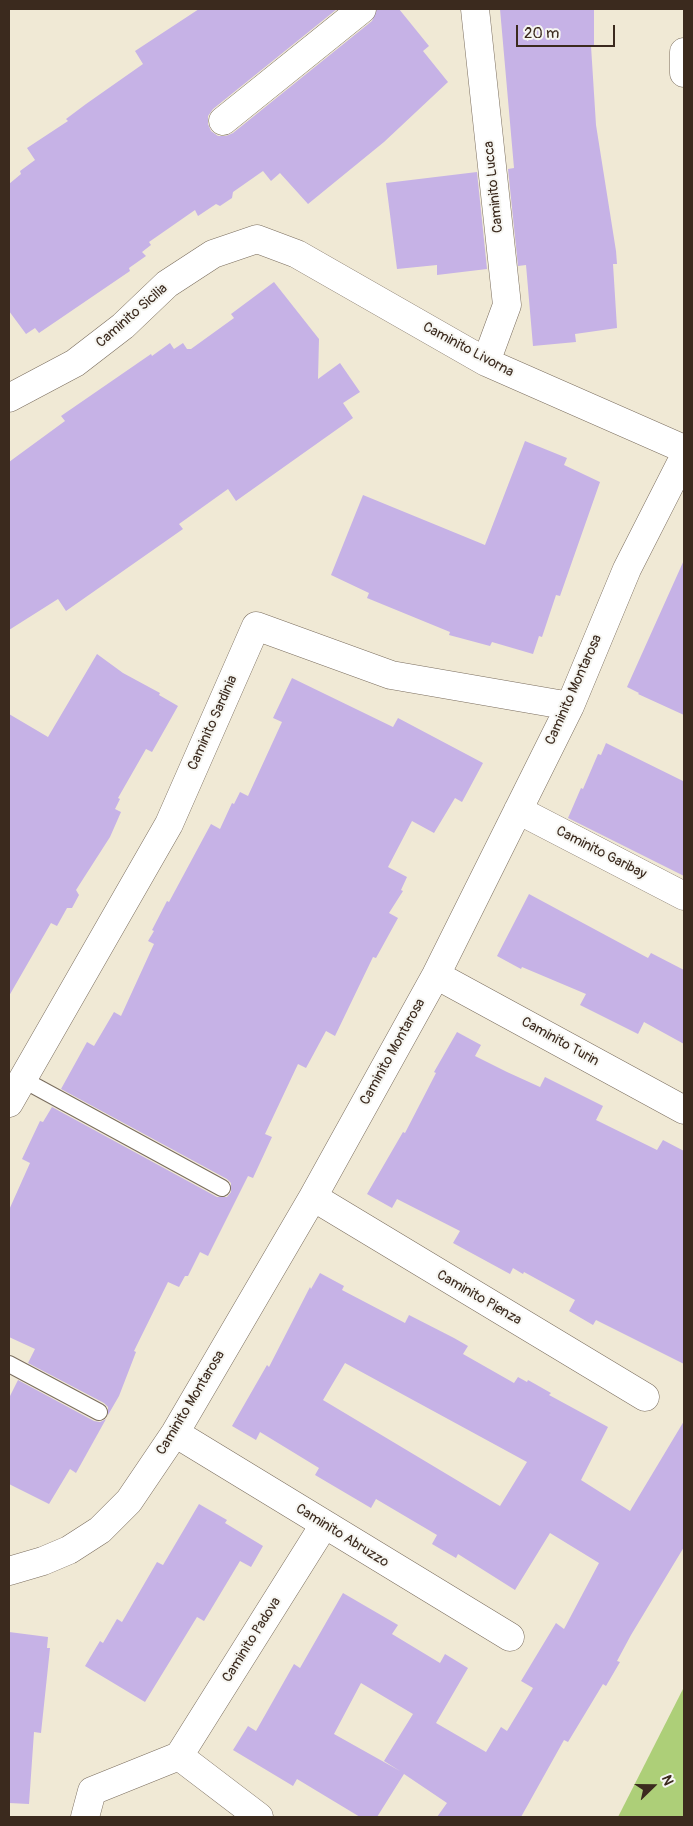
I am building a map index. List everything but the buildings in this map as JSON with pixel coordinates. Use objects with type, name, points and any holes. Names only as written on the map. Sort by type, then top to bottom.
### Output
[{"type":"street","points":[[223,121],[362,9]]},
{"type":"street","name":"Caminito Lucca","points":[[475,9],[507,305],[486,362]]},
{"type":"street","points":[[684,52],[684,73]]},
{"type":"street","name":"Caminito Livorna","points":[[257,239],[297,254],[486,362],[684,449]]},
{"type":"street","name":"Caminito Sicilia","points":[[9,398],[75,363],[123,326],[167,284],[213,254],[257,239]]},
{"type":"street","name":"Caminito Montarosa","points":[[9,1571],[43,1561],[69,1550],[100,1530],[129,1501],[175,1433],[313,1198],[436,975],[570,706],[627,568],[684,457]]},
{"type":"street","name":"Caminito Sardinia","points":[[9,1103],[169,824],[256,626],[391,675],[570,706]]},
{"type":"street","name":"Caminito Garibay","points":[[518,810],[684,896]]},
{"type":"street","name":"Caminito Turin","points":[[436,975],[684,1110]]},
{"type":"street","name":"Caminito Pienza","points":[[313,1198],[645,1397]]},
{"type":"street","name":"Caminito Abruzzo","points":[[175,1433],[510,1637]]},
{"type":"street","name":"Caminito Padova","points":[[179,1756],[324,1524]]},
{"type":"street","points":[[85,1817],[92,1791],[179,1756],[259,1817]]},
{"type":"lane","points":[[22,1079],[222,1188]]},
{"type":"lane","points":[[9,1364],[99,1412]]},
{"type":"green space","points":[[684,1687],[684,1817],[618,1817]]}]
